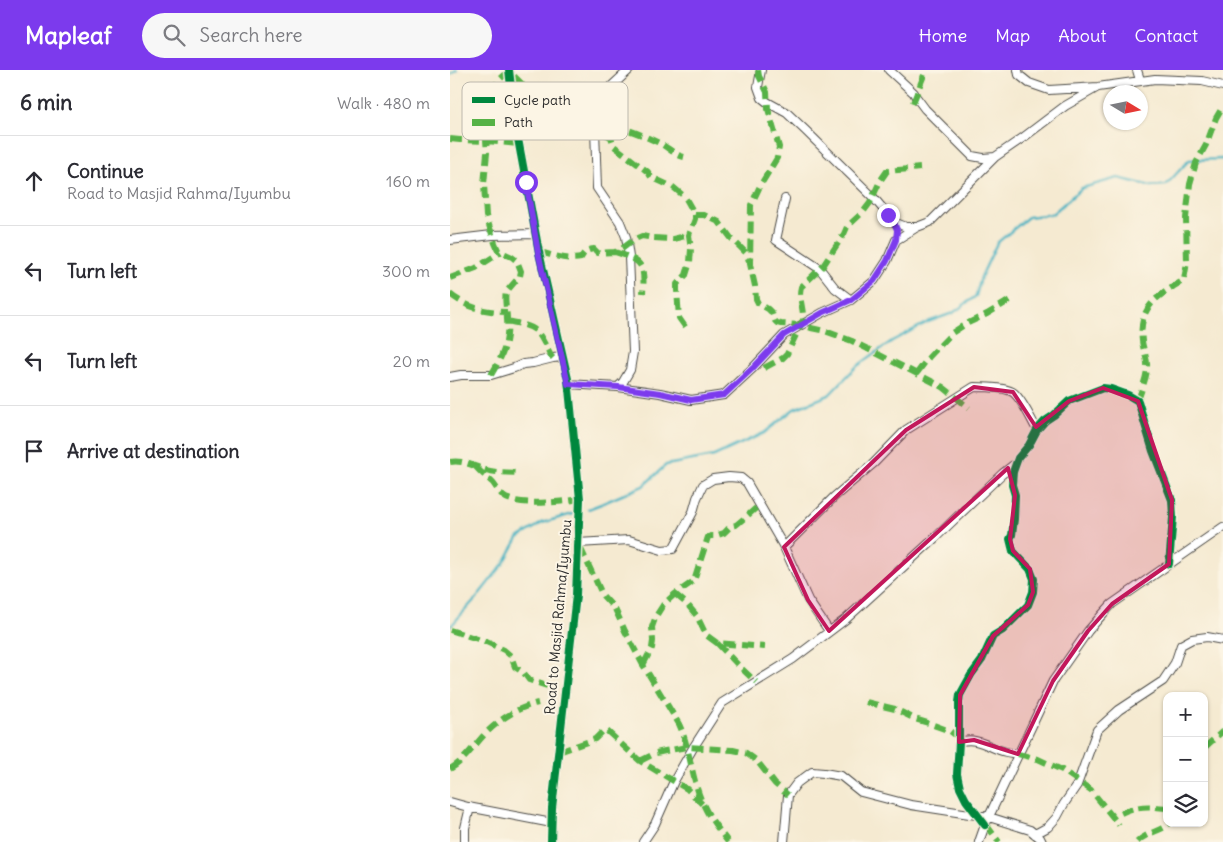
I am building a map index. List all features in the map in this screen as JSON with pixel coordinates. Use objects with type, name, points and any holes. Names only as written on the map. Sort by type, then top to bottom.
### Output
[{"type":"street","points":[[617,82],[630,70]]},
{"type":"street","points":[[568,384],[618,387],[691,400],[724,395],[784,335],[822,313],[851,300],[874,281],[887,261],[896,240],[897,230],[894,222],[873,198],[787,113],[762,98],[758,87],[761,70]]},
{"type":"street","points":[[889,70],[914,93],[925,109],[972,156],[983,158],[995,157]]},
{"type":"street","points":[[1018,70],[1019,74],[1029,83],[1049,90],[1098,87],[1155,79],[1202,81],[1223,86]]},
{"type":"street","points":[[1137,70],[1140,80]]},
{"type":"street","points":[[896,240],[930,222],[995,157],[1065,106],[1098,87]]},
{"type":"street","name":"Road to Masjid Rahma/Iyumbu","points":[[518,140],[535,234],[568,384],[580,499],[576,594],[551,842]]},
{"type":"street","points":[[595,140],[597,188],[620,222],[626,237],[629,257],[633,352],[630,370],[618,387]]},
{"type":"street","points":[[785,199],[776,240],[820,269],[835,288],[851,300]]},
{"type":"street","points":[[894,222],[906,227],[917,228]]},
{"type":"street","points":[[450,240],[492,235],[535,234]]},
{"type":"street","points":[[450,377],[491,375],[523,364],[562,357]]},
{"type":"street","points":[[784,547],[834,498],[874,463],[906,430],[974,387],[1013,392],[1038,430]]},
{"type":"street","points":[[984,825],[966,800],[960,788],[957,774],[960,696],[994,636],[1003,630],[1028,604],[1033,592],[1034,579],[1030,569],[1013,550],[1010,539],[1014,519],[1015,495],[1012,485],[1013,472],[1018,458],[1045,421],[1069,401],[1102,388],[1128,395],[1138,401],[1153,451],[1172,500],[1170,564]]},
{"type":"street","points":[[643,842],[655,824],[674,781],[722,703],[793,659],[853,612],[1016,463]]},
{"type":"street","points":[[578,543],[629,540],[662,550],[673,549],[694,512],[697,498],[703,485],[713,479],[741,478],[747,483],[784,547],[808,600],[829,631]]},
{"type":"street","points":[[979,842],[984,825],[1054,681],[1088,631],[1112,604],[1223,527]]},
{"type":"street","points":[[1035,834],[1048,827],[1057,817],[1077,785],[1097,730],[1119,710],[1163,681],[1175,663],[1181,645],[1192,639],[1223,640]]},
{"type":"street","points":[[959,742],[974,740],[1006,752],[1018,754]]},
{"type":"street","points":[[784,842],[788,795],[797,783],[812,772],[841,776],[861,792],[911,805],[988,817],[1030,830],[1042,842]]},
{"type":"street","points":[[450,802],[552,823]]},
{"type":"street","points":[[465,842],[465,828],[470,807]]},
{"type":"highlighted area","points":[[974,387],[1013,392],[1036,427],[1069,401],[1103,388],[1138,401],[1172,500],[1169,564],[1112,604],[1088,631],[1053,681],[1018,754],[974,740],[959,742],[960,695],[993,636],[1028,605],[1033,592],[1030,569],[1013,551],[1010,539],[1015,495],[1008,468],[829,631],[808,600],[784,547],[906,430]]},
{"type":"waterway","points":[[450,75],[457,70]]},
{"type":"waterway","points":[[588,509],[643,486],[666,465],[714,456],[764,433],[794,409],[829,395],[856,367],[892,341],[928,322],[953,313],[976,296],[981,277],[997,243],[1028,217],[1052,214],[1082,188],[1118,178],[1151,186],[1166,185],[1189,160],[1223,159]]},
{"type":"waterway","points":[[450,627],[504,563],[518,538],[542,523],[572,514]]},
{"type":"marked path","points":[[758,70],[767,92],[768,109],[779,147],[777,158],[751,205],[750,264],[758,303],[772,313],[777,323],[801,325],[852,341],[943,387],[969,408]]},
{"type":"marked path","points":[[913,103],[926,70]]},
{"type":"marked path","points":[[498,82],[509,71],[520,82]]},
{"type":"marked path","points":[[1138,401],[1147,371],[1147,361],[1142,341],[1143,319],[1152,303],[1158,297],[1184,280],[1187,262],[1186,218],[1190,184],[1196,163],[1223,106]]},
{"type":"marked path","points":[[628,130],[653,140],[684,157]]},
{"type":"marked path","points":[[450,139],[519,144]]},
{"type":"marked path","points":[[486,140],[487,153],[484,184],[486,216],[498,250],[517,261],[521,271],[520,276],[506,292],[506,342],[502,355],[491,375]]},
{"type":"marked path","points":[[612,140],[614,146],[648,172],[651,177],[673,187],[685,197],[695,215],[689,235],[690,262],[686,275],[677,284],[679,318],[686,328]]},
{"type":"marked path","points":[[764,368],[787,354],[803,320],[801,287],[823,266],[847,227],[870,203],[887,171],[920,168]]},
{"type":"marked path","points":[[695,215],[704,215],[719,222],[746,253],[749,261]]},
{"type":"marked path","points":[[539,252],[576,259],[581,258],[583,254],[594,249],[598,253],[615,252],[642,236],[673,239],[689,235]]},
{"type":"marked path","points":[[450,278],[476,268],[501,252]]},
{"type":"marked path","points":[[615,252],[631,258],[640,265],[643,275],[643,293]]},
{"type":"marked path","points":[[450,294],[463,303],[477,308],[507,312]]},
{"type":"marked path","points":[[917,373],[929,357],[952,333],[1012,299]]},
{"type":"marked path","points":[[507,321],[526,325],[536,331],[553,358]]},
{"type":"marked path","points":[[450,462],[465,463],[493,472],[518,473]]},
{"type":"marked path","points":[[476,467],[493,483],[503,496],[518,502],[540,503],[580,499]]},
{"type":"marked path","points":[[643,665],[652,648],[652,627],[656,616],[663,605],[694,581],[708,537],[724,533],[756,508]]},
{"type":"marked path","points":[[580,547],[603,596],[615,609],[643,665],[679,724],[704,806],[728,842]]},
{"type":"marked path","points":[[675,594],[697,616],[706,635],[717,643],[765,647]]},
{"type":"marked path","points":[[450,630],[504,650],[511,656],[515,667],[524,673],[529,680],[547,686]]},
{"type":"marked path","points":[[717,643],[756,682]]},
{"type":"marked path","points":[[866,702],[895,709],[915,719],[950,731],[959,738]]},
{"type":"marked path","points":[[450,769],[464,758],[496,724],[515,711],[538,703]]},
{"type":"marked path","points":[[559,752],[595,739],[603,731],[607,731],[640,761],[687,789],[702,804]]},
{"type":"marked path","points":[[1208,744],[1223,731]]},
{"type":"marked path","points":[[640,761],[656,753],[687,747],[733,750],[746,753],[757,761],[775,784],[788,795]]},
{"type":"marked path","points":[[1018,754],[1038,759],[1062,770],[1091,790],[1119,825]]},
{"type":"marked path","points":[[1121,813],[1143,807],[1163,808]]},
{"type":"marked path","points":[[985,825],[999,842]]},
{"type":"marked path","points":[[1137,842],[1164,827]]},
{"type":"cycle path","points":[[509,70],[510,82]]},
{"type":"cycle path","points":[[518,140],[539,252],[568,379],[580,499],[576,595],[552,808],[551,842]]},
{"type":"cycle path","points":[[985,825],[966,800],[960,788],[957,774],[960,695],[982,660],[993,636],[1003,630],[1028,605],[1033,592],[1034,579],[1030,569],[1013,551],[1010,539],[1014,519],[1015,495],[1012,485],[1013,472],[1018,458],[1029,445],[1037,430],[1069,401],[1103,388],[1128,395],[1138,401],[1153,451],[1172,500],[1173,517],[1169,564]]},
{"type":"route","points":[[526,182],[538,252],[568,384],[618,387],[691,400],[724,395],[784,335],[822,313],[851,300],[874,281],[887,261],[896,240],[897,230],[894,222],[888,215]]}]
